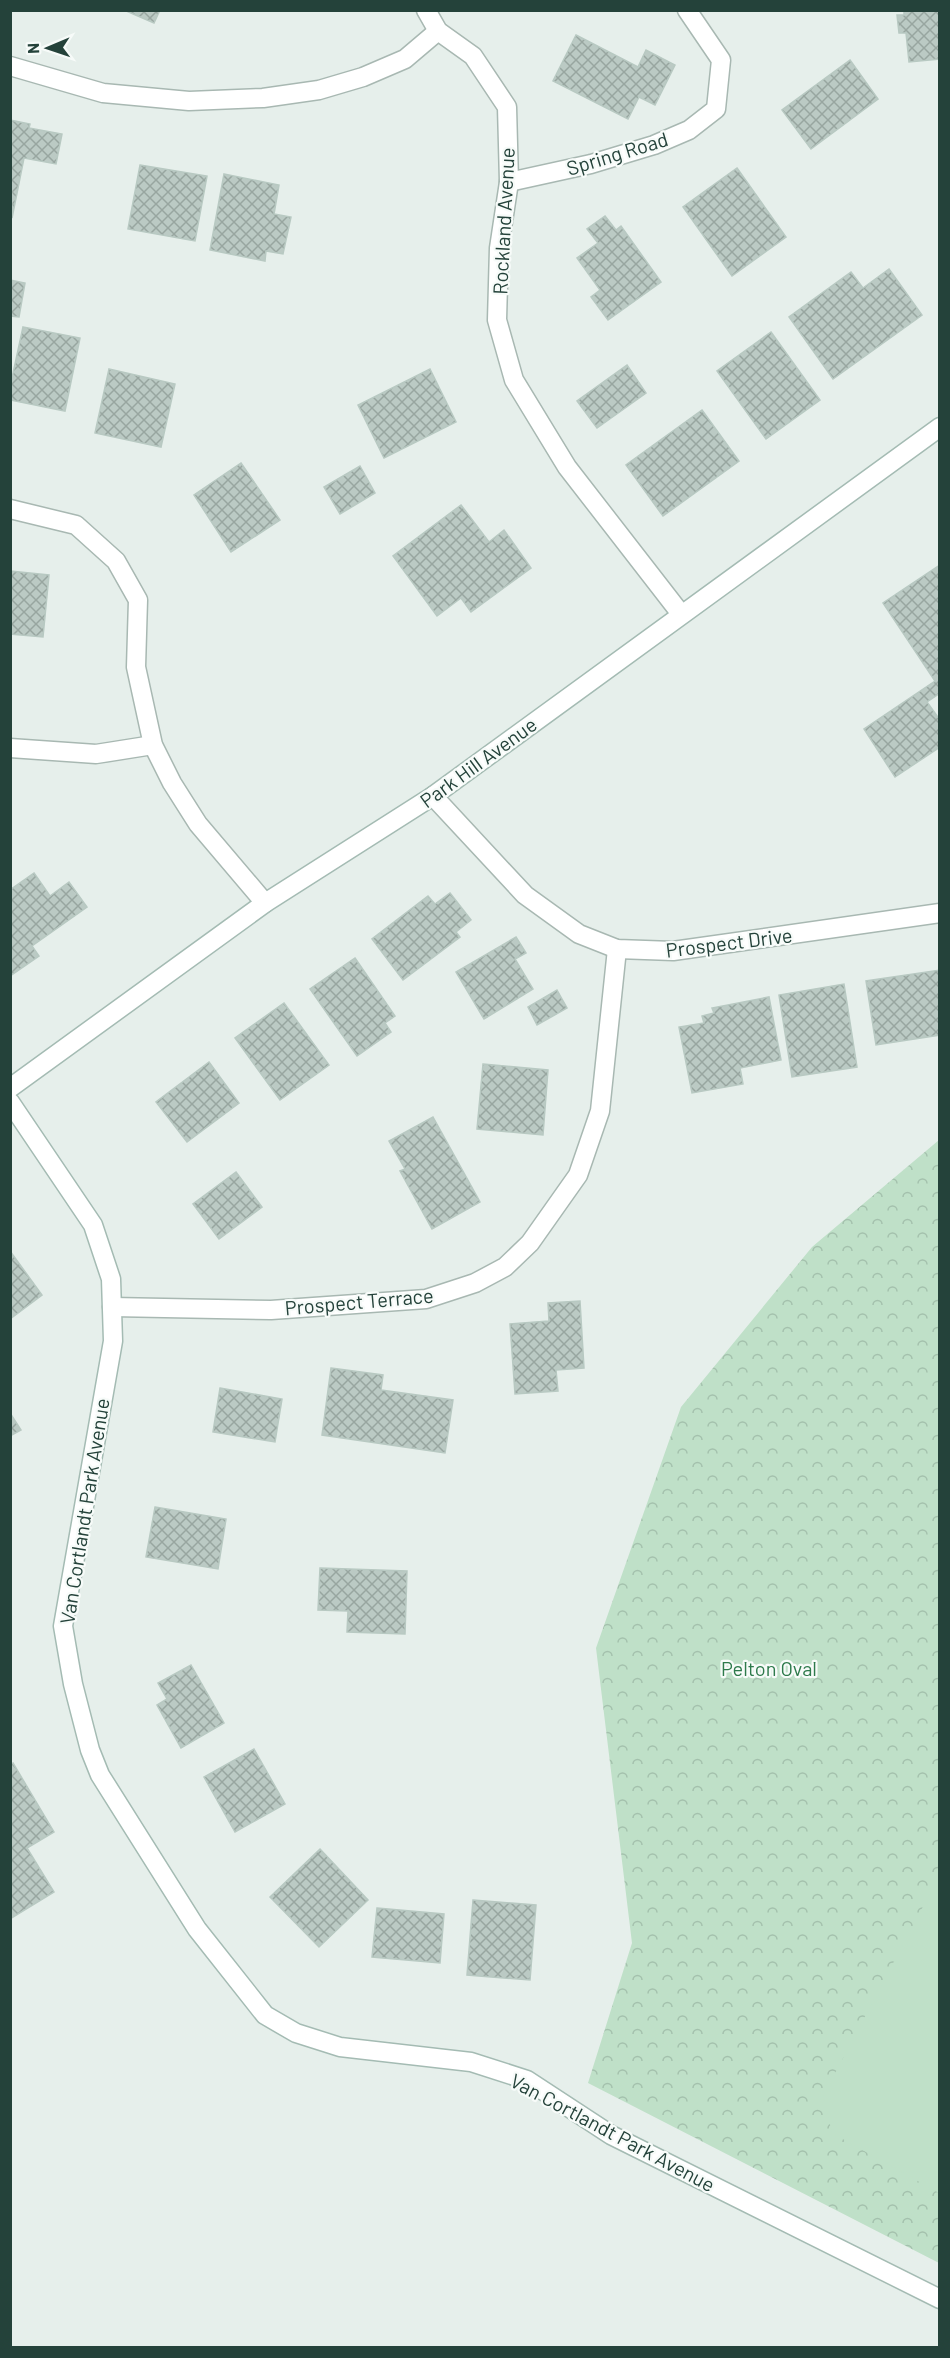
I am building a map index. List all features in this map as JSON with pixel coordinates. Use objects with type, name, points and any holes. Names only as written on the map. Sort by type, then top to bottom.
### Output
[{"type":"street","points":[[10,66],[103,93],[189,101],[263,98],[319,90],[363,77],[405,59],[438,31],[426,10]]},
{"type":"street","name":"Spring Road","points":[[509,182],[591,164],[654,145],[688,130],[716,110],[721,60],[687,10]]},
{"type":"street","name":"Rockland Avenue","points":[[438,31],[473,56],[507,107],[509,182],[499,248],[497,320],[514,380],[567,467],[681,614]]},
{"type":"street","name":"Park Hill Avenue","points":[[10,1088],[265,903],[433,795],[939,427]]},
{"type":"street","points":[[10,508],[76,525],[116,561],[138,600],[136,667],[153,745],[172,783],[198,824],[265,903]]},
{"type":"street","points":[[10,748],[96,754],[153,745]]},
{"type":"street","name":"Prospect Drive","points":[[433,795],[525,895],[579,934],[617,949],[673,951],[939,913]]},
{"type":"street","name":"Prospect Terrace","points":[[112,1307],[271,1310],[426,1299],[475,1283],[505,1267],[530,1243],[578,1174],[600,1111],[617,949]]},
{"type":"street","name":"Van Cortlandt Park Avenue","points":[[10,1102],[93,1225],[111,1279],[113,1341],[63,1626],[73,1684],[90,1750],[100,1775],[197,1929],[265,2015],[296,2034],[340,2047],[471,2062],[527,2080],[611,2135],[939,2299]]},
{"type":"green space","name":"Pelton Oval","points":[[939,1140],[939,2263],[588,2083],[632,1943],[596,1648],[681,1407],[812,1247]]},
{"type":"green space","points":[[939,1876],[940,2193],[832,2133],[823,2096]]},
{"type":"building","points":[[124,10],[160,10],[154,23]]},
{"type":"building","points":[[904,10],[940,10],[940,59],[909,62],[906,33],[899,33],[897,15],[904,15]]},
{"type":"building","points":[[576,35],[638,67],[646,50],[675,65],[655,105],[639,97],[628,119],[553,81]]},
{"type":"building","points":[[850,60],[878,99],[811,149],[782,110]]},
{"type":"building","points":[[10,120],[30,124],[29,128],[62,134],[56,164],[24,158],[12,218]]},
{"type":"building","points":[[140,165],[207,176],[195,241],[128,229]]},
{"type":"building","points":[[737,168],[786,237],[732,276],[683,207]]},
{"type":"building","points":[[224,174],[279,185],[274,214],[291,217],[283,254],[266,251],[265,261],[210,250]]},
{"type":"building","points":[[605,216],[616,230],[621,226],[661,282],[608,320],[591,297],[600,290],[577,258],[598,243],[587,229]]},
{"type":"building","points":[[889,269],[922,315],[833,379],[789,317],[851,272],[863,288]]},
{"type":"building","points":[[10,280],[25,283],[19,317],[10,316]]},
{"type":"building","points":[[23,327],[80,338],[65,411],[10,400],[10,387]]},
{"type":"building","points":[[771,332],[820,400],[766,439],[717,371]]},
{"type":"building","points":[[627,365],[646,393],[597,428],[577,401]]},
{"type":"building","points":[[109,369],[175,384],[161,447],[95,433]]},
{"type":"building","points":[[430,369],[456,422],[384,458],[358,405]]},
{"type":"building","points":[[702,410],[739,461],[663,516],[626,465]]},
{"type":"building","points":[[241,463],[280,520],[231,552],[194,495]]},
{"type":"building","points":[[360,466],[375,493],[340,514],[324,487]]},
{"type":"building","points":[[461,505],[489,542],[504,530],[531,568],[471,612],[461,598],[437,616],[393,556]]},
{"type":"building","points":[[940,565],[940,693],[927,702],[940,720],[940,747],[895,777],[864,729],[935,681],[883,603]]},
{"type":"building","points":[[10,571],[49,575],[43,637],[10,634]]},
{"type":"building","points":[[34,873],[50,896],[69,882],[87,907],[32,946],[39,956],[10,976],[10,890]]},
{"type":"building","points":[[450,893],[471,920],[456,932],[460,937],[403,980],[372,939],[428,896],[435,904]]},
{"type":"building","points":[[516,937],[526,953],[515,959],[533,989],[484,1019],[456,972]]},
{"type":"building","points":[[355,958],[395,1016],[385,1023],[391,1032],[357,1056],[310,989]]},
{"type":"building","points":[[940,970],[940,1035],[876,1045],[866,981]]},
{"type":"building","points":[[844,984],[857,1067],[792,1077],[779,995]]},
{"type":"building","points":[[557,990],[567,1008],[537,1025],[528,1007]]},
{"type":"building","points":[[769,997],[781,1060],[740,1068],[743,1084],[692,1093],[679,1027],[704,1023],[702,1016],[714,1013],[712,1008]]},
{"type":"building","points":[[284,1003],[329,1065],[280,1100],[235,1038]]},
{"type":"building","points":[[209,1062],[239,1103],[187,1142],[156,1102]]},
{"type":"building","points":[[483,1064],[548,1070],[543,1135],[477,1129]]},
{"type":"building","points":[[433,1117],[480,1202],[432,1229],[400,1171],[405,1169],[389,1141]]},
{"type":"building","points":[[236,1172],[262,1207],[219,1239],[193,1204]]},
{"type":"building","points":[[10,1251],[42,1295],[10,1319]]},
{"type":"building","points":[[580,1301],[584,1368],[556,1370],[558,1391],[515,1394],[510,1324],[549,1321],[548,1303]]},
{"type":"building","points":[[331,1368],[383,1375],[381,1390],[453,1400],[445,1453],[322,1435]]},
{"type":"building","points":[[220,1388],[282,1399],[275,1442],[213,1432]]},
{"type":"building","points":[[10,1413],[21,1430],[10,1436]]},
{"type":"building","points":[[155,1507],[226,1519],[218,1569],[146,1557]]},
{"type":"building","points":[[320,1568],[407,1571],[405,1634],[347,1632],[348,1611],[318,1610]]},
{"type":"building","points":[[191,1665],[224,1723],[181,1748],[157,1705],[167,1699],[158,1683]]},
{"type":"building","points":[[254,1749],[285,1804],[235,1832],[204,1777]]},
{"type":"building","points":[[13,1763],[54,1832],[27,1848],[54,1892],[10,1919],[10,1765]]},
{"type":"building","points":[[320,1849],[368,1900],[319,1947],[270,1897]]},
{"type":"building","points":[[473,1900],[536,1905],[530,1980],[467,1975]]},
{"type":"building","points":[[377,1908],[444,1914],[440,1963],[372,1957]]}]
